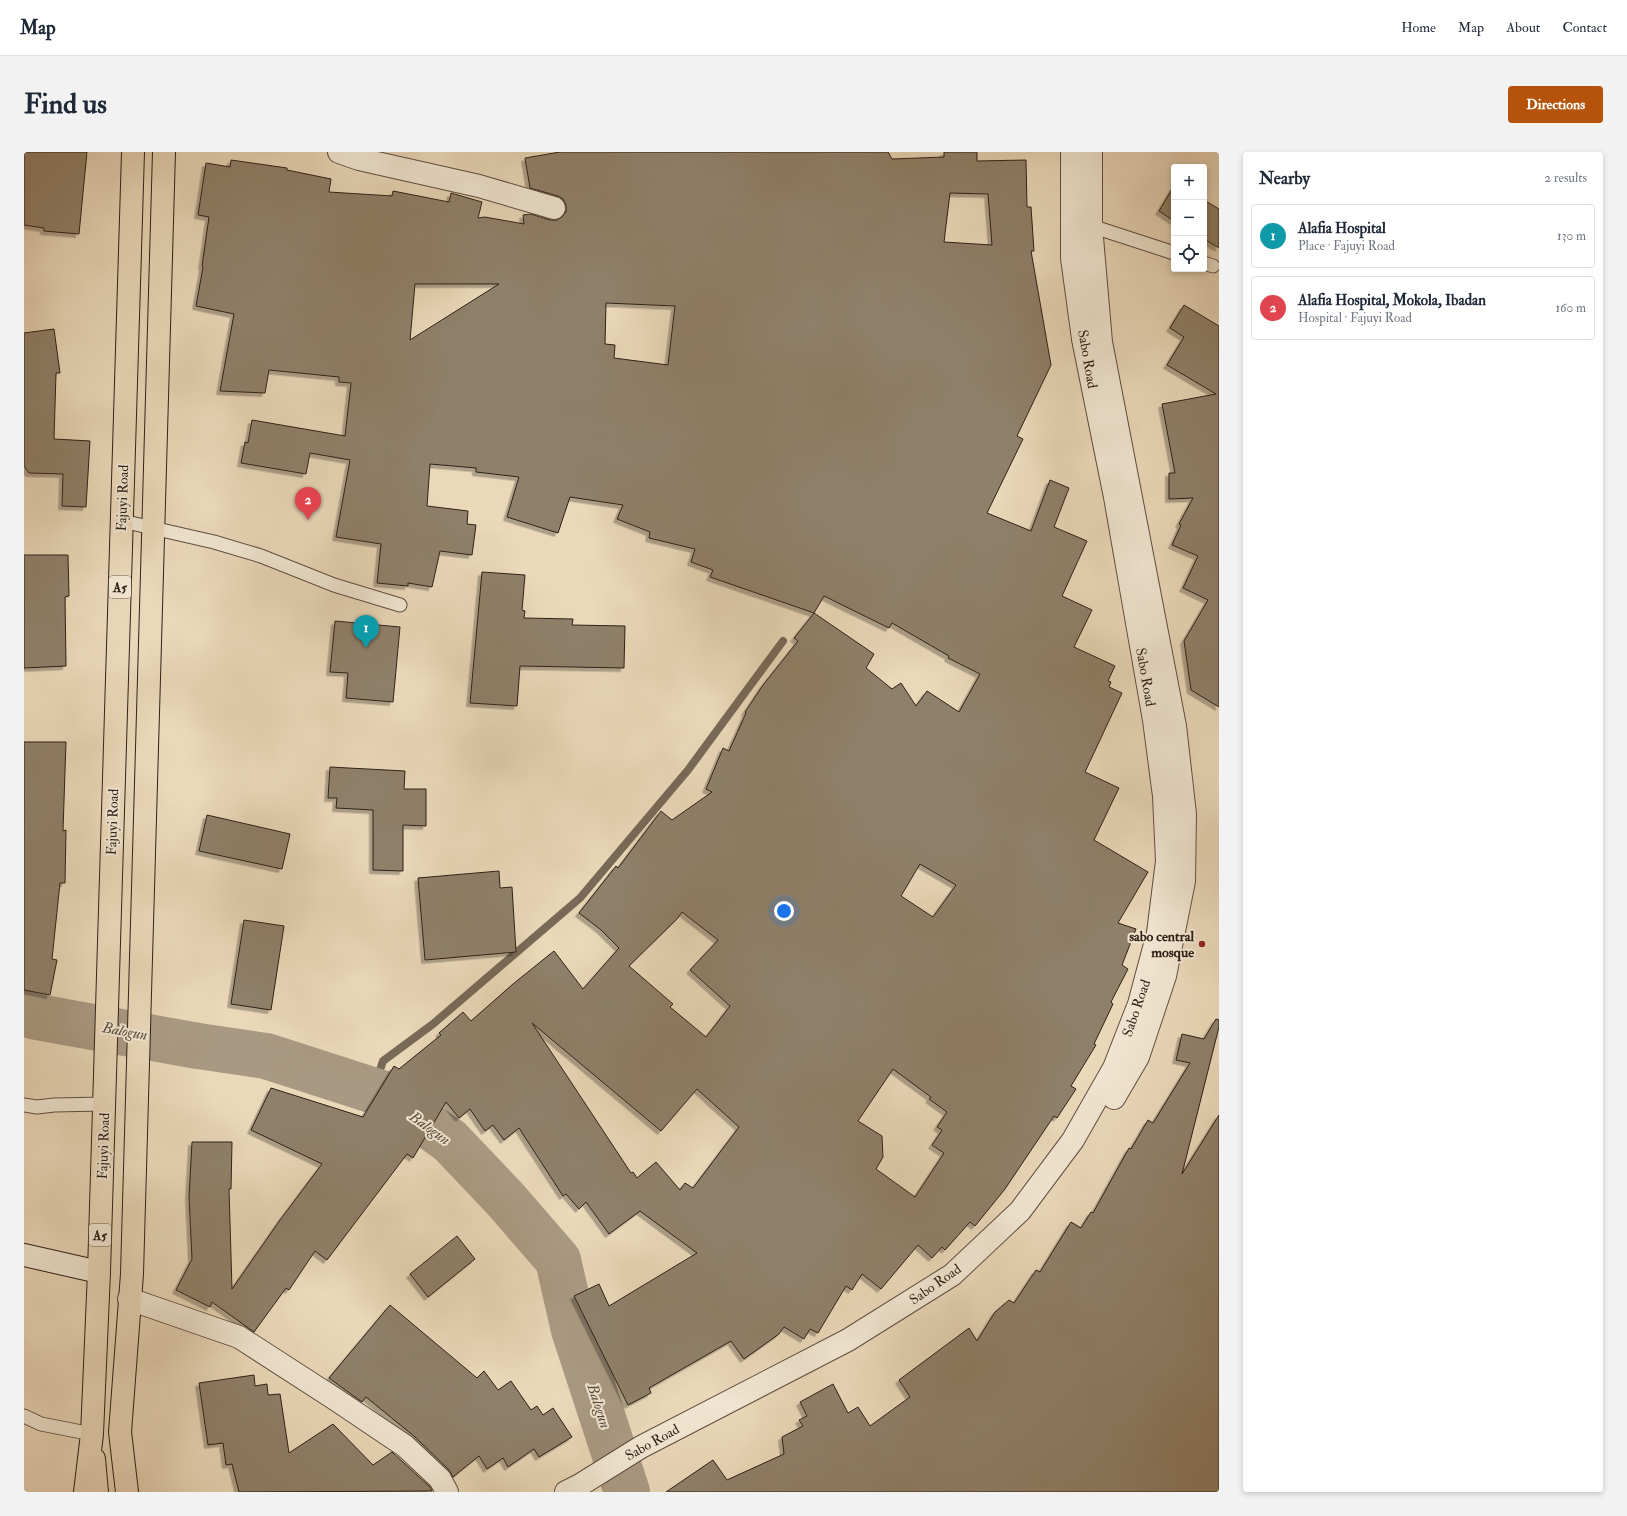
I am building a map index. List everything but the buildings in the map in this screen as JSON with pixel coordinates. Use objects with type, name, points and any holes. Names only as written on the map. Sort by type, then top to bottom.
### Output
[{"type":"main road","name":"Fajuyi Road","points":[[97,1492],[92,1434],[99,1272],[133,152]]},
{"type":"main road","name":"A5","points":[[121,1491],[120,1432],[132,1274],[164,152]]},
{"type":"main road","name":"A5","points":[[85,1492],[92,1434]]},
{"type":"street","points":[[339,152],[359,159],[478,186],[554,208]]},
{"type":"street","name":"Sabo Road","points":[[581,1490],[639,1451],[848,1340],[952,1275],[1020,1211],[1073,1140],[1114,1068],[1139,1004],[1158,933],[1167,861],[1164,796],[1154,720],[1116,504],[1083,339],[1072,258],[1072,152]]},
{"type":"street","name":"Sabo Road","points":[[639,1451],[834,1361],[919,1310],[980,1267],[1050,1195],[1100,1122],[1138,1057],[1165,976],[1184,881],[1185,814],[1175,726],[1101,342],[1091,226],[1091,152]]},
{"type":"street","points":[[24,1255],[99,1272]]},
{"type":"street","points":[[129,1299],[239,1337],[336,1399],[405,1446],[440,1479],[447,1492]]},
{"type":"lane","points":[[1091,226],[1171,252]]},
{"type":"lane","points":[[122,521],[214,542],[261,556],[334,586],[400,605]]},
{"type":"lane","points":[[24,1105],[37,1107],[54,1105],[104,1104]]},
{"type":"lane","points":[[24,1416],[41,1424],[92,1434]]},
{"type":"waterway","points":[[373,1091],[383,1061],[433,1024],[580,898],[688,770],[783,641]]},
{"type":"waterway","name":"Balogun","points":[[24,1013],[32,1016],[198,1046],[266,1056],[384,1094],[450,1141],[506,1200],[558,1260],[574,1330],[627,1492]]},
{"type":"place","name":"Alafia Hospital, Mokola, Ibadan","points":[[308,520]]},
{"type":"place","name":"Alafia Hospital","points":[[366,648]]},
{"type":"place","name":"sabo central mosque","points":[[1202,944]]}]
